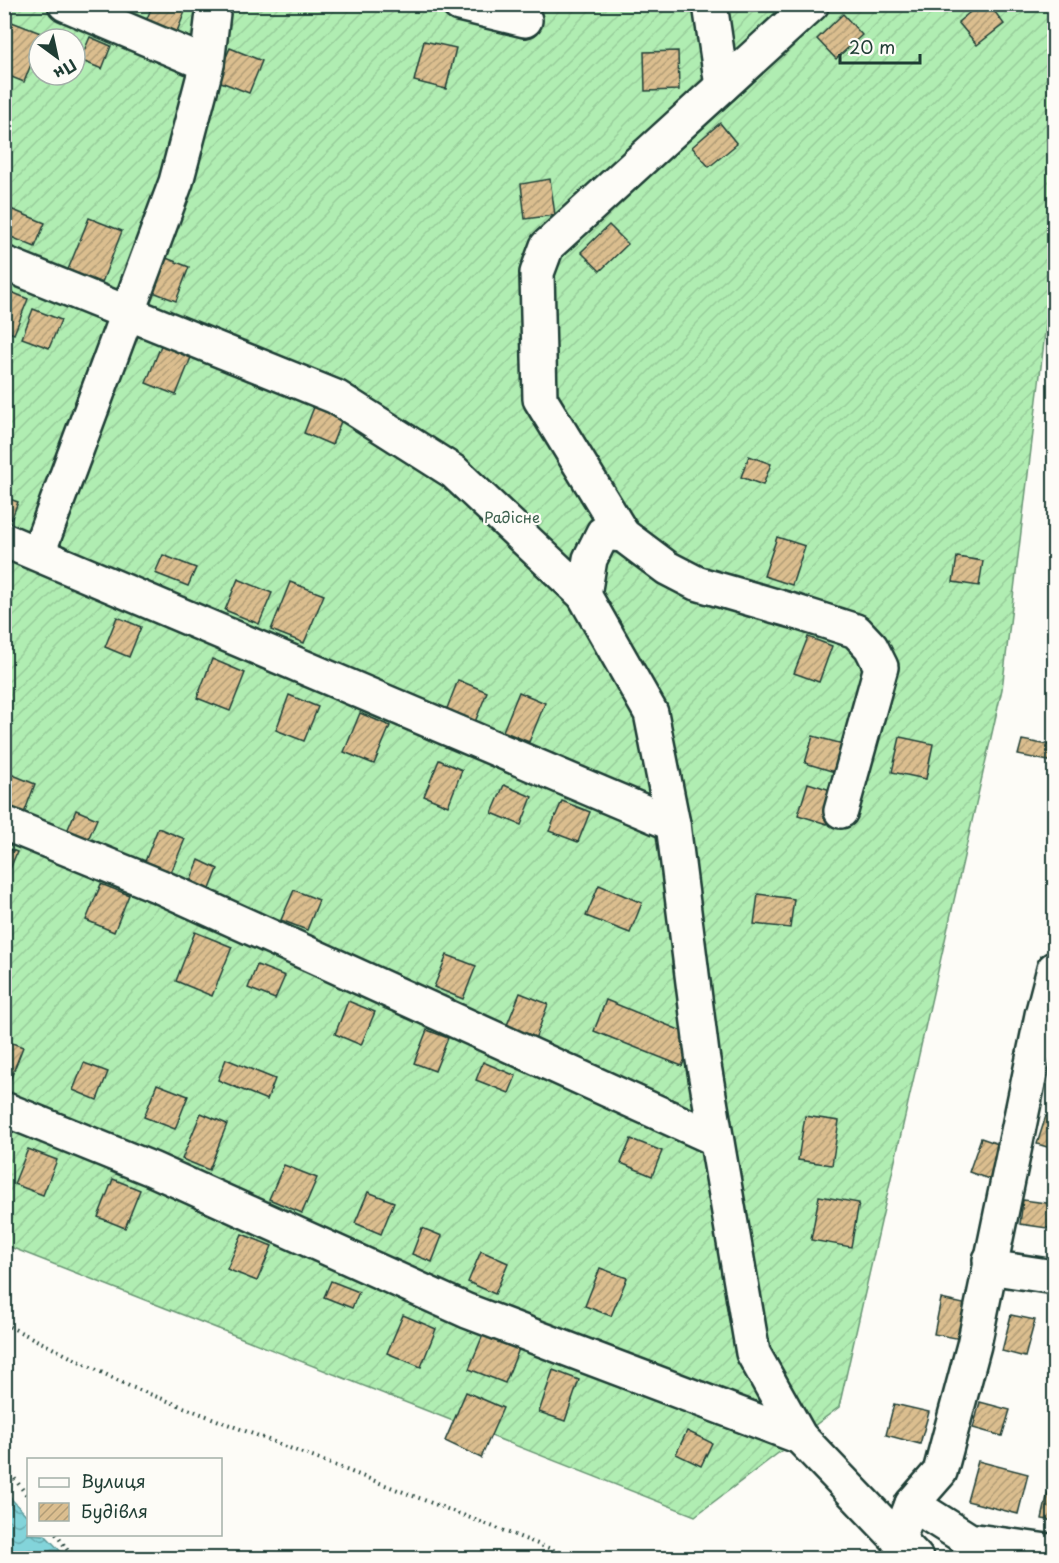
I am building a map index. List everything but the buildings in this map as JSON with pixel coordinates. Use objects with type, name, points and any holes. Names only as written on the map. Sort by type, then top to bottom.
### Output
[{"type":"street","points":[[65,4],[207,64]]},
{"type":"street","points":[[38,553],[176,182],[207,64],[214,4]]},
{"type":"street","points":[[459,4],[525,20]]},
{"type":"street","points":[[710,4],[722,86]]},
{"type":"street","points":[[812,4],[547,246],[537,273],[540,399],[623,535],[667,568],[696,584],[793,610],[856,631],[871,647],[881,667],[841,811]]},
{"type":"street","points":[[4,263],[336,397],[454,472],[584,595],[651,713],[673,824],[702,1054],[753,1353],[800,1437],[907,1549]]},
{"type":"street","points":[[584,595],[590,559],[603,534],[623,535]]},
{"type":"street","points":[[4,540],[673,824]]},
{"type":"street","points":[[4,823],[159,886],[716,1139]]},
{"type":"street","points":[[907,1549],[912,1504],[940,1472],[974,1345],[990,1260],[1048,1016],[1054,969]]},
{"type":"street","points":[[4,1109],[152,1169],[467,1311],[800,1437]]},
{"type":"street","points":[[990,1260],[1002,1269],[1054,1278]]},
{"type":"street","points":[[912,1504],[969,1540],[1047,1551],[1054,1550]]},
{"type":"path","points":[[4,1324],[129,1386],[574,1558]]},
{"type":"path","points":[[4,1464],[27,1496]]},
{"type":"path","points":[[57,1536],[69,1552],[79,1558]]},
{"type":"green space","name":"Радісне","points":[[4,5],[1054,5],[1054,259],[1002,689],[839,1407],[695,1516],[5,1245]]},
{"type":"water","points":[[4,1491],[27,1516],[27,1536],[46,1536],[67,1558],[5,1558]]}]
